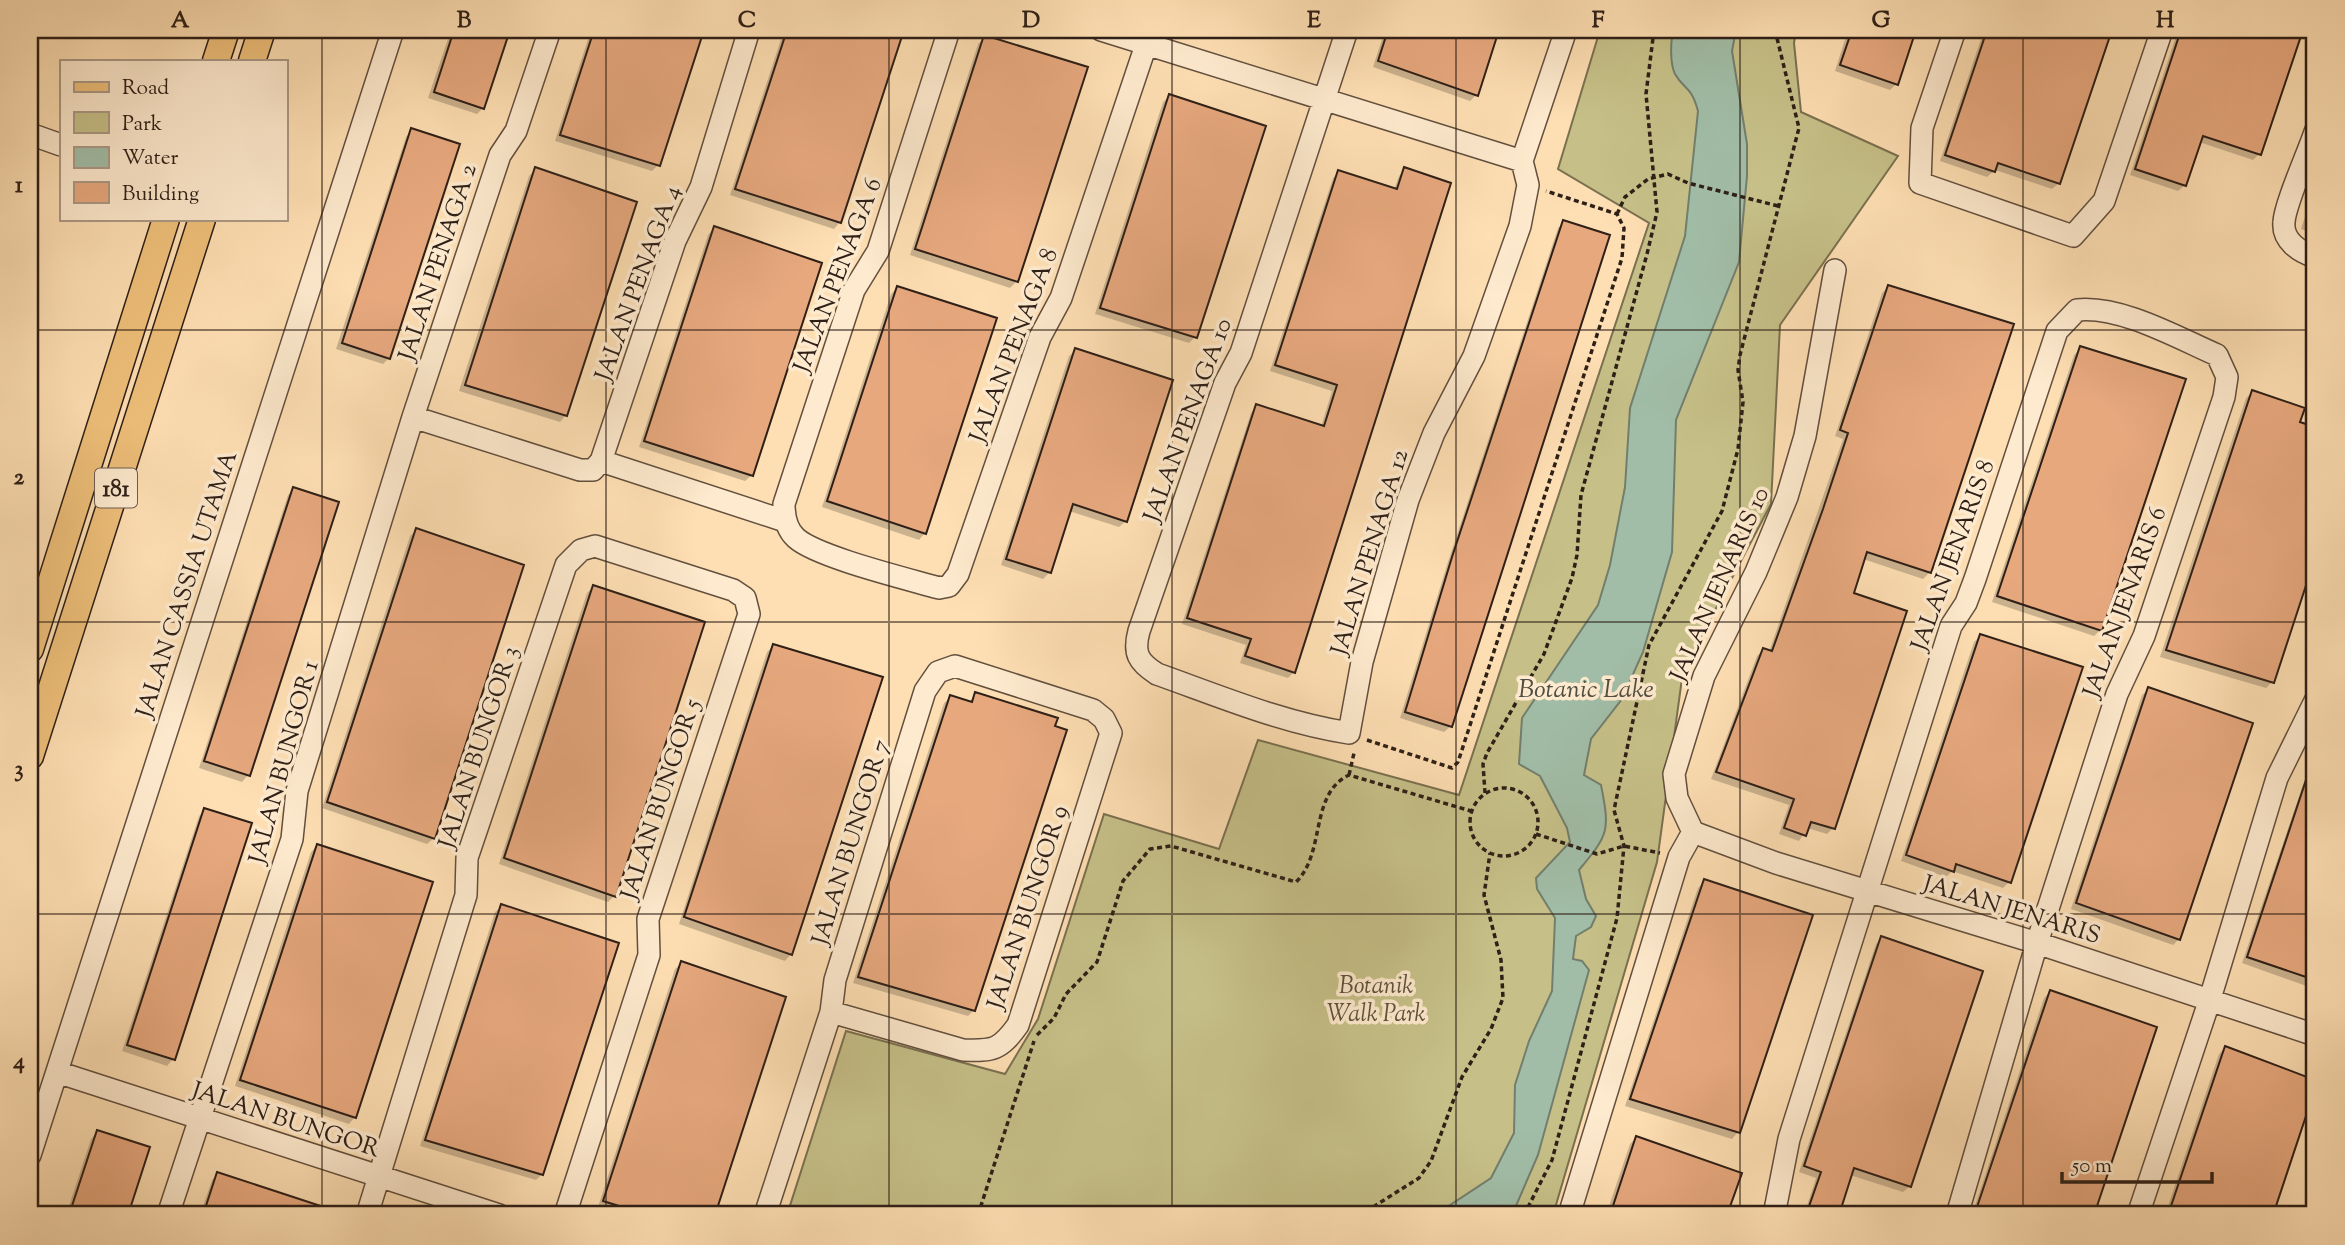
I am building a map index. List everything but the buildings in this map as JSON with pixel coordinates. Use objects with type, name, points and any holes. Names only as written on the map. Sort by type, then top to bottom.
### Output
[{"type":"main road","points":[[216,60],[226,30]]},
{"type":"main road","points":[[252,60],[262,30]]},
{"type":"main road","name":"181","points":[[30,649],[166,220]]},
{"type":"main road","name":"181","points":[[30,756],[202,220]]},
{"type":"street","name":"JALAN CASSIA UTAMA","points":[[30,1155],[393,30]]},
{"type":"street","name":"JALAN PENAGA 2","points":[[413,417],[500,155],[516,131],[550,30]]},
{"type":"street","name":"JALAN PENAGA 4","points":[[601,460],[675,241],[701,187],[750,30]]},
{"type":"street","name":"JALAN PENAGA 6","points":[[785,521],[784,504],[850,303],[863,273],[878,251],[949,30]]},
{"type":"street","points":[[1101,30],[1149,37],[1522,161],[1566,30]]},
{"type":"street","name":"JALAN PENAGA 10","points":[[1348,30],[1241,353],[1225,383],[1135,645],[1137,658],[1157,674],[1235,702],[1353,735]]},
{"type":"street","points":[[1955,30],[1922,128],[1920,183],[2073,236],[2104,201],[2162,30]]},
{"type":"street","name":"JALAN PENAGA 8","points":[[785,521],[796,538],[814,549],[939,588],[949,586],[958,574],[1040,337],[1061,298],[1149,37]]},
{"type":"street","points":[[2309,255],[2287,236],[2284,223],[2315,132]]},
{"type":"street","points":[[30,134],[60,145]]},
{"type":"street","name":"JALAN PENAGA 12","points":[[1353,735],[1362,662],[1408,500],[1434,433],[1474,356],[1520,226],[1528,185],[1522,161]]},
{"type":"street","name":"JALAN JENARIS 10","points":[[1693,832],[1677,798],[1674,774],[1704,676],[1756,572],[1787,497],[1805,436],[1835,270]]},
{"type":"street","name":"JALAN JENARIS 8","points":[[1868,891],[1951,626],[1966,603],[1975,579],[2057,331],[2077,310],[2092,309],[2144,324]]},
{"type":"street","name":"JALAN JENARIS 6","points":[[1957,1215],[2037,943],[2117,694],[2144,636],[2224,397],[2227,377],[2217,355],[2144,324]]},
{"type":"street","points":[[413,417],[580,470],[593,470],[601,460],[785,521]]},
{"type":"street","name":"JALAN BUNGOR 1","points":[[168,1215],[292,839],[298,791],[413,417]]},
{"type":"street","name":"JALAN BUNGOR 3","points":[[379,1177],[466,895],[467,858],[566,565],[581,550],[595,546],[670,570]]},
{"type":"street","name":"JALAN BUNGOR 5","points":[[565,1215],[649,955],[648,919],[749,614],[746,598],[733,590],[670,570]]},
{"type":"street","name":"JALAN BUNGOR 7","points":[[765,1215],[831,1012],[835,980],[925,691],[939,672],[956,666],[1093,710],[1104,719],[1111,733]]},
{"type":"street","points":[[2138,1215],[2209,1002],[2277,778],[2315,701]]},
{"type":"street","name":"JALAN BUNGOR 9","points":[[831,1012],[963,1051],[983,1051],[1004,1044],[1026,1031],[1111,733]]},
{"type":"street","points":[[1569,1215],[1679,857],[1693,832]]},
{"type":"street","name":"JALAN JENARIS","points":[[1693,832],[1776,863],[2037,943],[2315,1035]]},
{"type":"street","points":[[1774,1215],[1788,1139],[1868,891]]},
{"type":"street","name":"JALAN BUNGOR","points":[[57,1072],[499,1215]]},
{"type":"street","points":[[366,1215],[379,1177]]},
{"type":"path","points":[[1485,793],[1483,764],[1487,753],[1544,654],[1572,578],[1577,555],[1581,495],[1657,212],[1646,94],[1654,30]]},
{"type":"path","points":[[1524,1215],[1552,1160],[1617,918],[1624,846],[1614,810],[1634,704],[1649,645],[1723,511],[1738,449],[1743,402],[1738,370],[1740,355],[1778,206],[1794,156],[1799,128],[1775,30]]},
{"type":"path","points":[[1617,214],[1625,197],[1648,179],[1668,174],[1688,183],[1778,206]]},
{"type":"path","points":[[1349,775],[1353,735],[1452,768],[1458,762],[1622,258],[1624,228],[1617,214],[1528,185]]},
{"type":"path","points":[[978,1215],[1026,1031],[1054,1018],[1066,993],[1097,962],[1123,881],[1150,849],[1171,846],[1296,882],[1303,876],[1312,852],[1327,796],[1335,781],[1349,775],[1471,811]]},
{"type":"path","points":[[1503,789],[1519,792],[1532,802],[1538,817],[1536,834],[1527,848],[1513,856],[1490,853],[1482,849],[1473,836],[1471,811],[1485,793],[1503,789]]},
{"type":"path","points":[[1536,834],[1597,854],[1624,846],[1679,857]]},
{"type":"path","points":[[1371,1215],[1373,1207],[1419,1178],[1431,1161],[1462,1077],[1491,1029],[1503,998],[1501,960],[1484,895],[1490,853]]},
{"type":"green space","name":"Botanik Walk Park","points":[[1600,30],[1796,30],[1794,43],[1801,112],[1898,156],[1780,325],[1771,504],[1683,671],[1657,862],[1553,1215],[787,1215],[846,1031],[1005,1074],[1038,1019],[1104,814],[1219,849],[1258,740],[1459,795],[1649,223],[1558,169]]},
{"type":"water","name":"Botanic Lake","points":[[1674,30],[1736,30],[1732,51],[1747,144],[1747,176],[1739,262],[1676,420],[1672,552],[1643,652],[1622,699],[1591,739],[1584,775],[1601,785],[1606,823],[1602,839],[1579,870],[1586,899],[1596,916],[1591,927],[1576,936],[1573,959],[1582,961],[1589,970],[1538,1155],[1512,1215],[1435,1215],[1491,1178],[1514,1133],[1515,1085],[1529,1041],[1552,991],[1555,918],[1537,889],[1536,878],[1570,842],[1567,828],[1540,776],[1519,764],[1522,718],[1598,605],[1610,565],[1625,487],[1630,408],[1685,236],[1698,111],[1693,96],[1673,70],[1671,52]]}]
